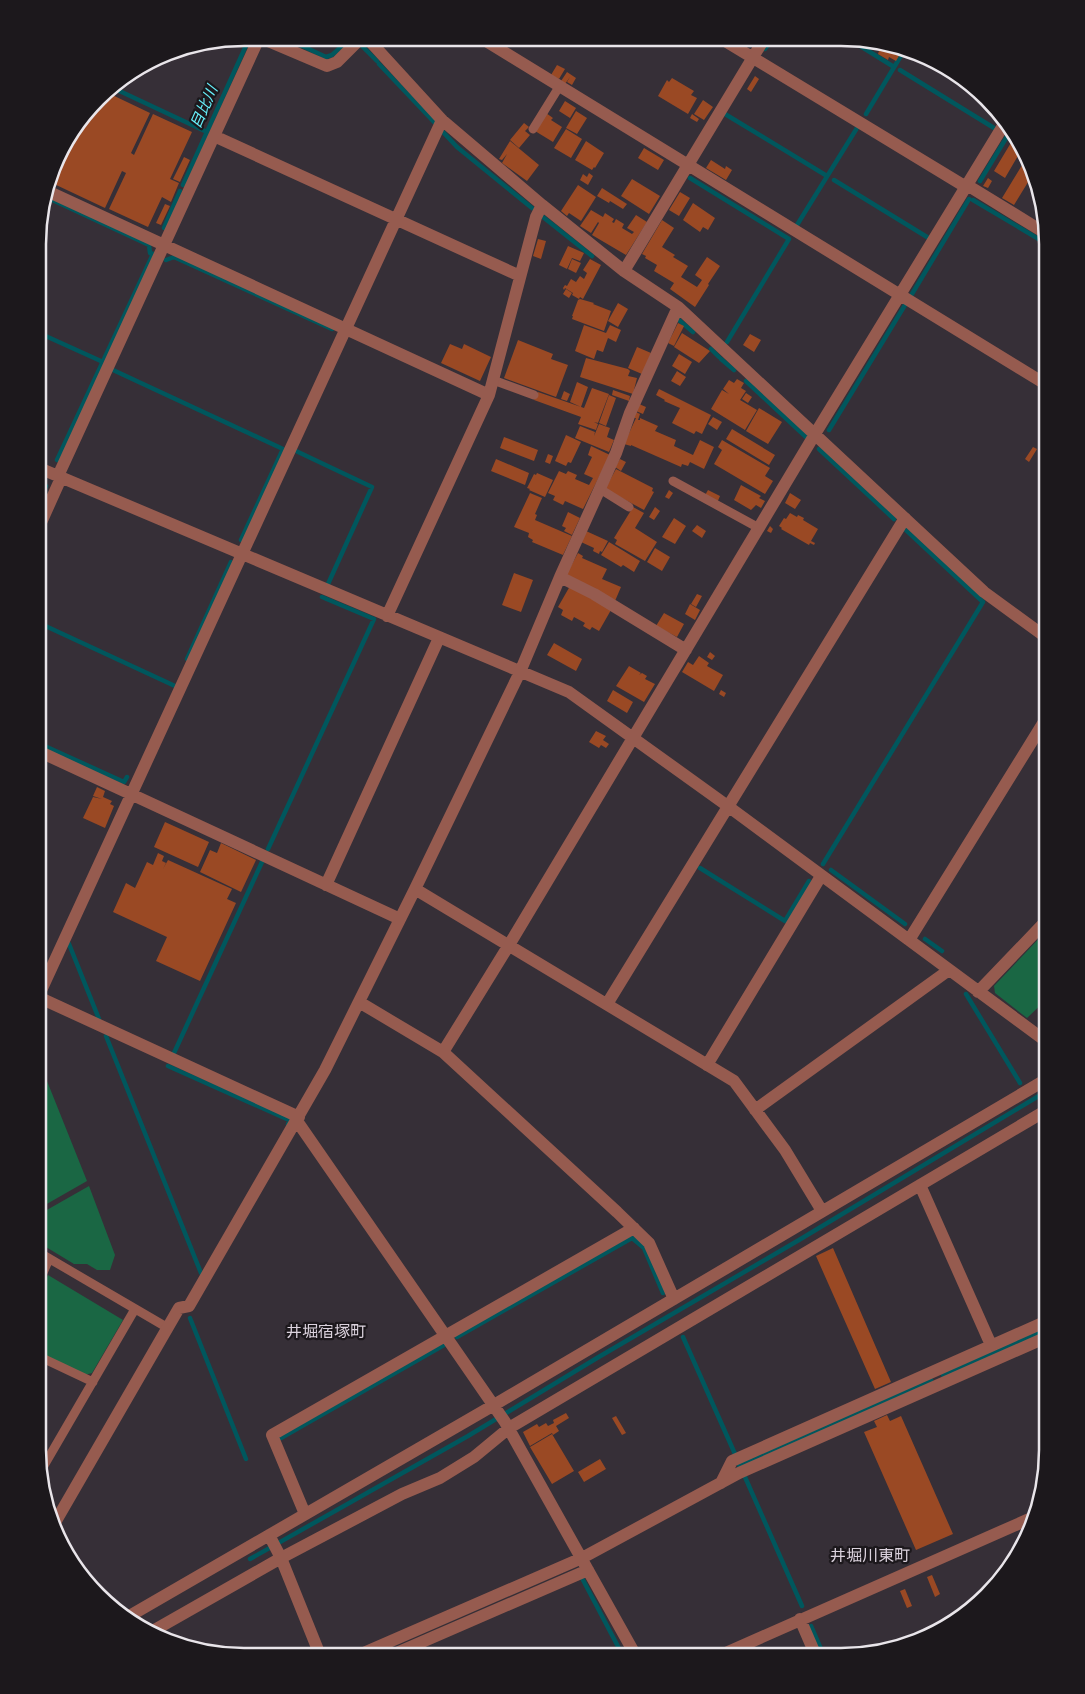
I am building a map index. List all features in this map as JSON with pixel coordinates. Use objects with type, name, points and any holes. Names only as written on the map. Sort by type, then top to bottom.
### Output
[{"type":"street","points":[[46,511],[164,245],[256,46]]},
{"type":"street","points":[[279,46],[327,66],[337,62],[353,46]]},
{"type":"street","points":[[374,46],[442,120],[542,205],[624,271],[678,307],[984,592],[1039,632]]},
{"type":"street","points":[[494,46],[1039,380]]},
{"type":"street","points":[[733,46],[1038,229]]},
{"type":"street","points":[[624,271],[760,46]]},
{"type":"street","points":[[46,980],[442,120]]},
{"type":"street","points":[[443,1052],[1001,129]]},
{"type":"street","points":[[214,136],[520,276]]},
{"type":"street","points":[[53,194],[489,395]]},
{"type":"street","points":[[387,616],[489,395],[536,217],[542,205]]},
{"type":"street","points":[[58,1517],[179,1308],[189,1306],[298,1119],[359,1002],[416,889],[520,672],[560,577],[616,453],[630,413],[678,307]]},
{"type":"street","points":[[46,471],[569,692],[729,807],[1039,1036]]},
{"type":"street","points":[[607,1004],[905,518]]},
{"type":"street","points":[[560,577],[594,594],[686,650]]},
{"type":"street","points":[[326,885],[439,638]]},
{"type":"street","points":[[908,940],[1039,730]]},
{"type":"street","points":[[46,756],[400,920]]},
{"type":"street","points":[[707,1065],[822,876]]},
{"type":"street","points":[[416,889],[734,1081],[785,1150],[822,1211]]},
{"type":"street","points":[[978,992],[1039,928]]},
{"type":"street","points":[[755,1110],[949,970]]},
{"type":"street","points":[[46,1001],[298,1119],[507,1425],[632,1648]]},
{"type":"street","points":[[359,1002],[443,1052],[634,1228],[649,1243],[674,1299]]},
{"type":"street","points":[[158,1627],[275,1546],[306,1514],[496,1408],[674,1299],[1039,1084]]},
{"type":"street","points":[[134,1614],[275,1546],[440,1478],[474,1457],[507,1425],[1039,1115]]},
{"type":"street","points":[[920,1185],[991,1345]]},
{"type":"street","points":[[306,1514],[272,1435],[634,1228]]},
{"type":"street","points":[[721,1483],[732,1461],[1039,1324]]},
{"type":"street","points":[[374,1648],[582,1558],[739,1473],[1039,1341]]},
{"type":"street","points":[[933,1371],[940,1384]]},
{"type":"street","points":[[736,1648],[1025,1521]]},
{"type":"street","points":[[275,1546],[317,1648]]},
{"type":"street","points":[[408,1648],[588,1570]]},
{"type":"street","points":[[800,1619],[813,1648]]},
{"type":"lane","points":[[533,129],[559,87]]},
{"type":"lane","points":[[493,380],[534,395]]},
{"type":"lane","points":[[673,481],[759,528]]},
{"type":"lane","points":[[600,489],[630,506]]},
{"type":"lane","points":[[46,1257],[168,1328]]},
{"type":"lane","points":[[46,1266],[49,1259]]},
{"type":"lane","points":[[47,1461],[135,1309]]},
{"type":"lane","points":[[46,1360],[92,1382]]},
{"type":"green space","points":[[1039,938],[1039,1007],[1027,1018],[995,993],[994,986]]},
{"type":"green space","points":[[46,1078],[87,1181],[46,1204]]},
{"type":"green space","points":[[89,1186],[115,1255],[110,1270],[97,1270],[87,1264],[74,1264],[46,1247],[46,1210]]},
{"type":"green space","points":[[48,1275],[123,1320],[92,1373],[85,1375],[46,1356],[46,1279]]},
{"type":"building","points":[[877,50],[899,55],[896,61],[889,57],[888,60],[878,54],[879,51]]},
{"type":"building","points":[[557,65],[565,69],[559,79],[551,75]]},
{"type":"building","points":[[567,72],[576,78],[572,85],[567,82],[570,77],[565,84],[561,81]]},
{"type":"building","points":[[755,76],[759,79],[751,92],[747,89]]},
{"type":"building","points":[[672,78],[694,91],[691,95],[697,98],[688,114],[658,96],[667,80],[669,82]]},
{"type":"building","points":[[114,96],[150,113],[131,153],[134,155],[153,114],[192,132],[170,179],[179,183],[171,202],[162,197],[148,227],[109,209],[126,173],[122,171],[105,208],[56,185],[61,169],[80,134],[104,104]]},
{"type":"building","points":[[703,100],[713,107],[704,120],[694,114]]},
{"type":"building","points":[[565,101],[576,108],[570,118],[559,111]]},
{"type":"building","points":[[576,111],[587,118],[577,134],[566,128]]},
{"type":"building","points":[[546,113],[553,118],[551,120],[562,127],[553,142],[535,131]]},
{"type":"building","points":[[692,114],[699,119],[697,122],[690,118]]},
{"type":"building","points":[[524,123],[529,127],[525,131],[530,135],[519,148],[510,140]]},
{"type":"building","points":[[566,129],[582,139],[571,158],[554,148]]},
{"type":"building","points":[[510,141],[539,165],[527,181],[502,163],[507,154],[502,160],[499,159]]},
{"type":"building","points":[[586,141],[604,153],[592,170],[575,160]]},
{"type":"building","points":[[1011,143],[1018,156],[1005,178],[994,171]]},
{"type":"building","points":[[644,148],[664,160],[658,170],[638,158]]},
{"type":"building","points":[[184,157],[190,160],[180,182],[173,179]]},
{"type":"building","points":[[711,160],[725,169],[726,166],[732,170],[726,180],[706,168]]},
{"type":"building","points":[[1022,165],[1028,182],[1014,205],[1002,198]]},
{"type":"building","points":[[589,173],[593,176],[588,185],[580,180],[583,174],[587,177]]},
{"type":"building","points":[[988,178],[992,181],[988,188],[983,186]]},
{"type":"building","points":[[632,179],[660,196],[649,214],[621,196]]},
{"type":"building","points":[[578,185],[596,197],[581,221],[569,213],[567,216],[561,211]]},
{"type":"building","points":[[602,188],[627,204],[623,209],[597,196]]},
{"type":"building","points":[[680,192],[690,198],[679,216],[669,210]]},
{"type":"building","points":[[693,203],[715,218],[708,230],[703,227],[700,232],[683,220]]},
{"type":"building","points":[[165,204],[170,206],[161,225],[156,223]]},
{"type":"building","points":[[591,210],[603,217],[605,213],[614,219],[612,222],[614,223],[616,219],[624,224],[622,228],[632,234],[634,232],[627,228],[636,215],[647,222],[626,255],[592,235],[598,222],[591,233],[580,226]]},
{"type":"building","points":[[662,220],[674,228],[662,247],[675,255],[673,257],[688,266],[681,277],[697,287],[702,280],[695,275],[707,257],[720,266],[695,307],[670,289],[674,283],[654,271],[657,265],[642,254]]},
{"type":"building","points":[[538,239],[546,241],[541,259],[533,256]]},
{"type":"building","points":[[568,246],[584,253],[580,261],[572,258],[567,269],[559,265]]},
{"type":"building","points":[[572,259],[581,263],[576,273],[568,269]]},
{"type":"building","points":[[590,259],[601,265],[583,299],[580,297],[579,299],[572,295],[573,293],[563,288],[565,285],[567,286],[571,279],[576,282],[580,276],[584,279],[587,273],[583,270]]},
{"type":"building","points":[[566,289],[572,293],[569,298],[563,294]]},
{"type":"building","points":[[580,299],[611,311],[604,331],[572,319]]},
{"type":"building","points":[[618,303],[628,309],[618,327],[608,321]]},
{"type":"building","points":[[678,323],[684,326],[674,346],[668,343]]},
{"type":"building","points":[[584,325],[606,333],[610,325],[621,330],[616,342],[608,338],[603,352],[597,350],[594,359],[575,351]]},
{"type":"building","points":[[682,333],[710,351],[699,363],[674,347]]},
{"type":"building","points":[[750,334],[761,340],[754,352],[743,345]]},
{"type":"building","points":[[518,340],[553,354],[551,359],[568,365],[556,397],[504,378]]},
{"type":"building","points":[[450,344],[462,349],[464,344],[491,357],[480,381],[441,363]]},
{"type":"building","points":[[637,347],[651,353],[642,374],[628,368]]},
{"type":"building","points":[[679,354],[692,362],[685,374],[672,366]]},
{"type":"building","points":[[586,358],[628,369],[630,371],[628,376],[637,378],[633,394],[580,377]]},
{"type":"building","points":[[677,371],[686,377],[680,386],[671,381]]},
{"type":"building","points":[[737,379],[744,383],[741,388],[746,391],[740,400],[757,410],[745,430],[711,409],[722,390],[729,394],[723,389],[729,380],[734,383]]},
{"type":"building","points":[[577,382],[588,387],[581,407],[570,402]]},
{"type":"building","points":[[592,388],[609,394],[598,423],[594,422],[598,424],[596,430],[578,424],[581,417],[534,400],[538,392],[584,408]]},
{"type":"building","points":[[659,389],[711,415],[702,434],[696,431],[694,434],[672,423],[680,408],[656,395]]},
{"type":"building","points":[[613,390],[630,396],[629,401],[612,395]]},
{"type":"building","points":[[564,391],[570,394],[567,401],[561,399]]},
{"type":"building","points":[[746,393],[752,397],[748,403],[742,399]]},
{"type":"building","points":[[609,395],[616,398],[606,426],[599,423]]},
{"type":"building","points":[[639,404],[646,407],[643,414],[636,411]]},
{"type":"building","points":[[759,408],[782,422],[768,444],[746,431]]},
{"type":"building","points":[[636,412],[640,414],[638,420],[640,418],[658,426],[655,431],[676,440],[674,446],[693,455],[700,440],[714,447],[704,469],[690,462],[688,466],[682,464],[681,467],[631,445],[624,444],[636,418],[634,418]]},
{"type":"building","points":[[713,417],[722,422],[717,430],[708,424]]},
{"type":"building","points":[[599,424],[610,428],[607,437],[614,440],[609,452],[575,438],[580,426],[595,432],[594,436]]},
{"type":"building","points":[[732,429],[775,455],[769,465],[726,439]]},
{"type":"building","points":[[566,435],[581,442],[571,463],[568,462],[566,466],[555,461]]},
{"type":"building","points":[[504,437],[538,450],[534,461],[500,448]]},
{"type":"building","points":[[722,440],[770,468],[765,476],[773,481],[765,494],[714,464],[722,450],[718,447]]},
{"type":"building","points":[[591,446],[610,455],[583,509],[565,501],[563,505],[553,500],[555,496],[548,493],[559,471],[566,474],[568,471],[577,475],[575,479],[589,485],[593,478],[584,474],[592,457],[588,455]]},
{"type":"building","points":[[1033,447],[1037,449],[1029,462],[1025,459]]},
{"type":"building","points":[[548,454],[553,456],[550,464],[545,462]]},
{"type":"building","points":[[496,459],[529,473],[525,485],[491,471]]},
{"type":"building","points":[[620,459],[626,462],[621,471],[615,467]]},
{"type":"building","points":[[616,469],[653,488],[652,491],[654,492],[644,510],[605,489]]},
{"type":"building","points":[[537,473],[553,480],[545,497],[527,488],[534,474],[536,475]]},
{"type":"building","points":[[741,485],[761,496],[759,498],[765,501],[761,508],[756,505],[751,510],[734,500]]},
{"type":"building","points":[[669,490],[673,493],[669,499],[665,497]]},
{"type":"building","points":[[708,490],[720,496],[717,503],[704,497]]},
{"type":"building","points":[[530,493],[542,498],[535,514],[537,515],[535,520],[572,536],[563,555],[532,542],[533,540],[528,537],[529,533],[514,527]]},
{"type":"building","points":[[790,493],[801,500],[795,509],[785,503]]},
{"type":"building","points":[[633,507],[644,513],[635,528],[657,542],[645,561],[615,544],[617,540],[614,538]]},
{"type":"building","points":[[655,507],[660,511],[654,520],[649,517]]},
{"type":"building","points":[[568,512],[580,518],[572,535],[564,531],[566,528],[562,526]]},
{"type":"building","points":[[790,513],[804,518],[803,520],[818,529],[811,541],[815,543],[814,545],[810,543],[809,545],[781,529],[779,526]]},
{"type":"building","points":[[674,518],[686,526],[675,544],[662,537]]},
{"type":"building","points":[[697,525],[706,531],[702,538],[692,531]]},
{"type":"building","points":[[770,526],[773,529],[771,533],[767,531]]},
{"type":"building","points":[[586,531],[608,541],[599,554],[593,551],[594,548],[581,542]]},
{"type":"building","points":[[609,542],[640,561],[634,572],[623,565],[621,567],[601,555]]},
{"type":"building","points":[[655,548],[670,557],[662,571],[647,562]]},
{"type":"building","points":[[578,553],[583,556],[582,558],[607,569],[602,579],[621,587],[615,601],[566,575]]},
{"type":"building","points":[[514,573],[533,580],[521,612],[502,605]]},
{"type":"building","points":[[570,586],[611,610],[599,631],[592,627],[590,630],[583,626],[585,623],[574,617],[572,621],[561,615],[563,610],[558,607]]},
{"type":"building","points":[[697,594],[702,596],[696,607],[691,604]]},
{"type":"building","points":[[690,604],[700,610],[695,620],[685,614]]},
{"type":"building","points":[[664,613],[684,624],[677,637],[656,626]]},
{"type":"building","points":[[554,643],[582,659],[576,671],[547,655]]},
{"type":"building","points":[[710,652],[715,656],[712,660],[707,657]]},
{"type":"building","points":[[699,656],[709,663],[707,666],[723,675],[714,691],[682,672],[688,662],[693,665]]},
{"type":"building","points":[[629,666],[641,673],[639,675],[642,673],[647,676],[645,679],[655,684],[644,702],[616,686]]},
{"type":"building","points":[[613,690],[633,702],[627,713],[607,701]]},
{"type":"building","points":[[721,690],[726,693],[724,697],[719,694]]},
{"type":"building","points":[[596,731],[606,736],[603,740],[609,744],[606,748],[601,745],[599,748],[589,742]]},
{"type":"building","points":[[97,787],[105,791],[103,797],[112,801],[110,804],[114,806],[105,828],[83,818],[93,797],[102,799],[93,796]]},
{"type":"building","points":[[165,822],[209,842],[198,867],[154,847]]},
{"type":"building","points":[[221,843],[256,860],[241,892],[200,872],[210,850],[217,853]]},
{"type":"building","points":[[158,853],[164,856],[162,861],[166,863],[163,869],[168,860],[232,889],[227,899],[236,903],[200,981],[156,961],[167,937],[113,912],[126,883],[135,888],[147,862],[153,865]]},
{"type":"building","points":[[833,1248],[891,1382],[875,1389],[816,1256]]},
{"type":"building","points":[[566,1413],[569,1418],[556,1426],[559,1431],[530,1446],[523,1432],[537,1424],[539,1427],[546,1423],[548,1426],[554,1423],[553,1420]]},
{"type":"building","points":[[887,1415],[890,1421],[901,1416],[953,1534],[916,1550],[864,1432],[877,1427],[874,1421]]},
{"type":"building","points":[[616,1416],[626,1433],[622,1435],[612,1418]]},
{"type":"building","points":[[552,1434],[574,1471],[552,1484],[530,1447]]},
{"type":"building","points":[[600,1459],[606,1469],[584,1482],[578,1472]]},
{"type":"building","points":[[932,1575],[940,1594],[935,1597],[927,1577]]},
{"type":"building","points":[[905,1589],[912,1606],[907,1608],[900,1591]]},
{"type":"waterway","name":"目比川","points":[[183,185],[246,46]]},
{"type":"waterway","name":"目比川","points":[[302,46],[326,57],[332,55],[342,46]]},
{"type":"waterway","points":[[363,47],[377,61]]},
{"type":"waterway","points":[[863,48],[894,67]]},
{"type":"waterway","points":[[866,114],[901,56]]},
{"type":"waterway","points":[[379,64],[434,122]]},
{"type":"waterway","points":[[900,70],[994,128]]},
{"type":"waterway","points":[[120,91],[207,132]]},
{"type":"waterway","points":[[725,114],[827,176]]},
{"type":"waterway","points":[[797,225],[857,128]]},
{"type":"waterway","points":[[443,132],[457,147],[532,208]]},
{"type":"waterway","points":[[980,181],[1007,137]]},
{"type":"waterway","points":[[690,178],[789,239],[727,342]]},
{"type":"waterway","points":[[834,180],[927,237]]},
{"type":"waterway","name":"目比川","points":[[164,228],[180,191]]},
{"type":"waterway","points":[[912,294],[969,199]]},
{"type":"waterway","points":[[51,200],[149,245],[150,253],[153,254],[57,460]]},
{"type":"waterway","points":[[973,200],[1039,239]]},
{"type":"waterway","points":[[543,217],[592,256]]},
{"type":"waterway","points":[[166,260],[174,257],[332,329]]},
{"type":"waterway","points":[[829,430],[905,305]]},
{"type":"waterway","points":[[679,320],[693,332]]},
{"type":"waterway","points":[[46,336],[103,362]]},
{"type":"waterway","points":[[711,349],[719,357]]},
{"type":"waterway","points":[[721,359],[734,370]]},
{"type":"waterway","points":[[113,370],[283,449],[241,540]]},
{"type":"waterway","points":[[746,381],[806,437]]},
{"type":"waterway","points":[[819,449],[894,519]]},
{"type":"waterway","points":[[296,451],[372,487],[328,584]]},
{"type":"waterway","points":[[823,864],[983,602],[906,530]]},
{"type":"waterway","points":[[187,659],[231,562]]},
{"type":"waterway","points":[[268,849],[374,619],[322,597]]},
{"type":"waterway","points":[[46,626],[175,686]]},
{"type":"waterway","points":[[46,747],[124,782],[127,777]]},
{"type":"waterway","points":[[174,1053],[262,862]]},
{"type":"waterway","points":[[700,868],[785,921],[809,881]]},
{"type":"waterway","points":[[831,870],[905,924]]},
{"type":"waterway","points":[[925,939],[942,951]]},
{"type":"waterway","points":[[69,944],[99,1019]]},
{"type":"waterway","points":[[966,994],[1020,1083]]},
{"type":"waterway","points":[[106,1036],[201,1273]]},
{"type":"waterway","points":[[168,1066],[289,1120],[288,1125]]},
{"type":"waterway","points":[[250,1559],[468,1436],[1039,1096]]},
{"type":"waterway","points":[[457,1337],[632,1238],[644,1248],[663,1293]]},
{"type":"waterway","points":[[190,1318],[246,1459]]},
{"type":"waterway","points":[[943,1375],[1039,1333]]},
{"type":"waterway","points":[[683,1337],[735,1454]]},
{"type":"waterway","points":[[281,1438],[444,1345]]},
{"type":"waterway","points":[[739,1465],[931,1380]]},
{"type":"waterway","points":[[745,1477],[802,1606]]},
{"type":"waterway","points":[[582,1578],[619,1648]]},
{"type":"waterway","points":[[811,1626],[821,1648]]},
{"type":"district","name":"井堀宿塚町","points":[[326,1331]]},
{"type":"district","name":"井堀川東町","points":[[870,1555]]}]
